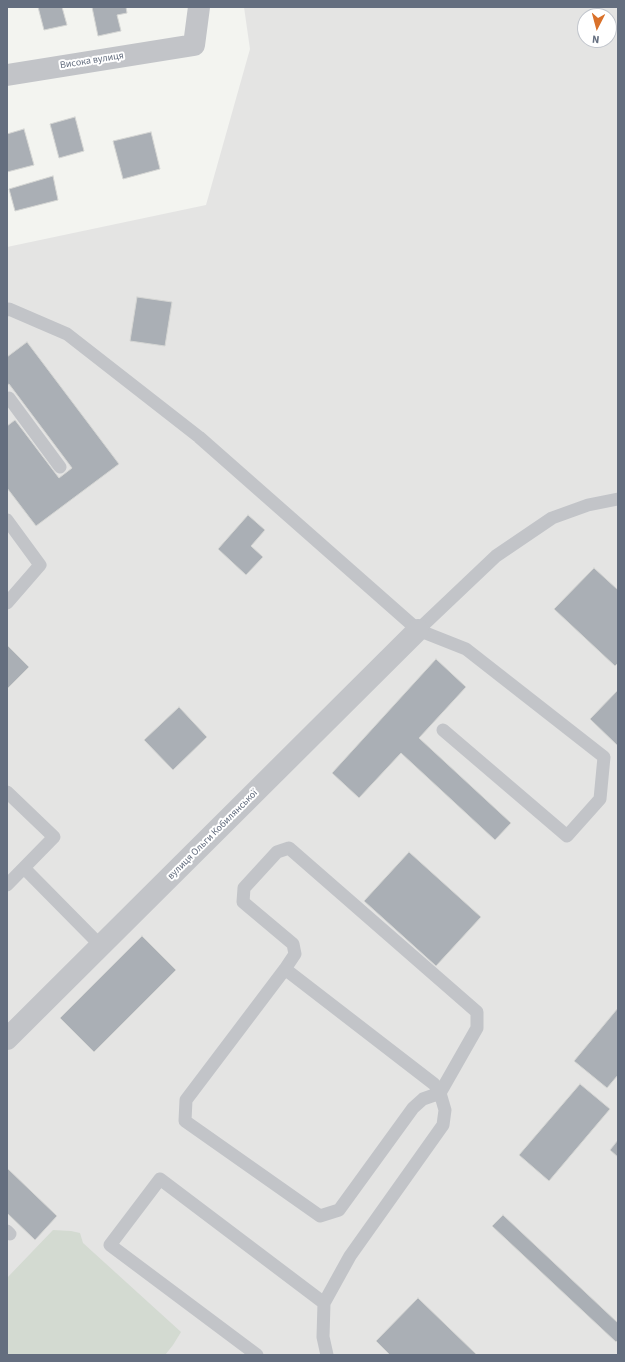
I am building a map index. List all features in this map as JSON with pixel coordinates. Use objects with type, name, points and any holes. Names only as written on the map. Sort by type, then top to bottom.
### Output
[{"type":"street","name":"Висока вулиця","points":[[7,75],[194,45],[199,7]]},
{"type":"street","name":"вулиця Ольги Кобилянської","points":[[7,1039],[418,630]]},
{"type":"lane","points":[[8,314],[67,334],[199,437],[418,630],[466,649],[604,757],[600,798],[567,836],[443,730]]},
{"type":"lane","points":[[7,400],[9,398],[60,467]]},
{"type":"lane","points":[[418,630],[496,556],[552,518],[588,505],[618,499]]},
{"type":"lane","points":[[7,520],[40,565],[7,603]]},
{"type":"lane","points":[[7,792],[54,837],[7,885]]},
{"type":"lane","points":[[289,848],[477,1012],[477,1028],[440,1093],[423,1099],[413,1108],[339,1210],[320,1216],[185,1121],[186,1100],[295,954],[293,944],[243,902],[244,888],[277,852],[289,848]]},
{"type":"lane","points":[[24,868],[101,946]]},
{"type":"lane","points":[[285,969],[434,1084],[440,1093],[445,1110],[443,1125],[350,1256],[324,1303],[323,1337],[327,1355]]},
{"type":"lane","points":[[257,1355],[110,1245],[160,1180],[324,1303]]},
{"type":"shaded area","points":[[244,7],[618,7],[618,1355],[7,1355],[7,247],[206,205],[250,49]]},
{"type":"shaded area","points":[[53,1230],[80,1233],[83,1243],[181,1332],[165,1355],[7,1355],[7,1278]]},
{"type":"building","points":[[38,7],[62,7],[67,25],[44,30]]},
{"type":"building","points":[[92,7],[126,7],[127,13],[117,15],[121,31],[98,36]]},
{"type":"building","points":[[75,117],[84,151],[59,158],[50,124]]},
{"type":"building","points":[[24,129],[34,165],[7,172],[7,134]]},
{"type":"building","points":[[151,132],[160,169],[123,179],[113,141]]},
{"type":"building","points":[[53,176],[58,200],[15,211],[9,189]]},
{"type":"building","points":[[137,297],[172,302],[165,346],[130,341]]},
{"type":"building","points":[[27,342],[119,464],[36,526],[7,488],[7,426],[15,420],[59,478],[72,468],[9,384],[7,385],[7,357]]},
{"type":"building","points":[[248,515],[265,530],[251,546],[263,557],[246,575],[218,549]]},
{"type":"building","points":[[594,568],[618,590],[618,663],[615,666],[554,609]]},
{"type":"building","points":[[7,645],[29,667],[7,689]]},
{"type":"building","points":[[436,659],[466,687],[419,738],[511,823],[495,840],[401,753],[359,798],[332,773]]},
{"type":"building","points":[[618,690],[618,746],[590,719]]},
{"type":"building","points":[[179,707],[207,737],[173,770],[144,740]]},
{"type":"building","points":[[409,852],[481,917],[436,966],[364,901]]},
{"type":"building","points":[[142,936],[176,970],[94,1052],[60,1018]]},
{"type":"building","points":[[618,1008],[618,1075],[607,1088],[574,1061]]},
{"type":"building","points":[[580,1084],[610,1109],[549,1181],[519,1155]]},
{"type":"building","points":[[618,1140],[618,1157],[610,1150]]},
{"type":"building","points":[[7,1168],[57,1216],[35,1240],[7,1213]]},
{"type":"building","points":[[503,1215],[618,1323],[618,1340],[616,1342],[492,1226]]},
{"type":"building","points":[[418,1298],[477,1355],[390,1355],[376,1341]]}]
